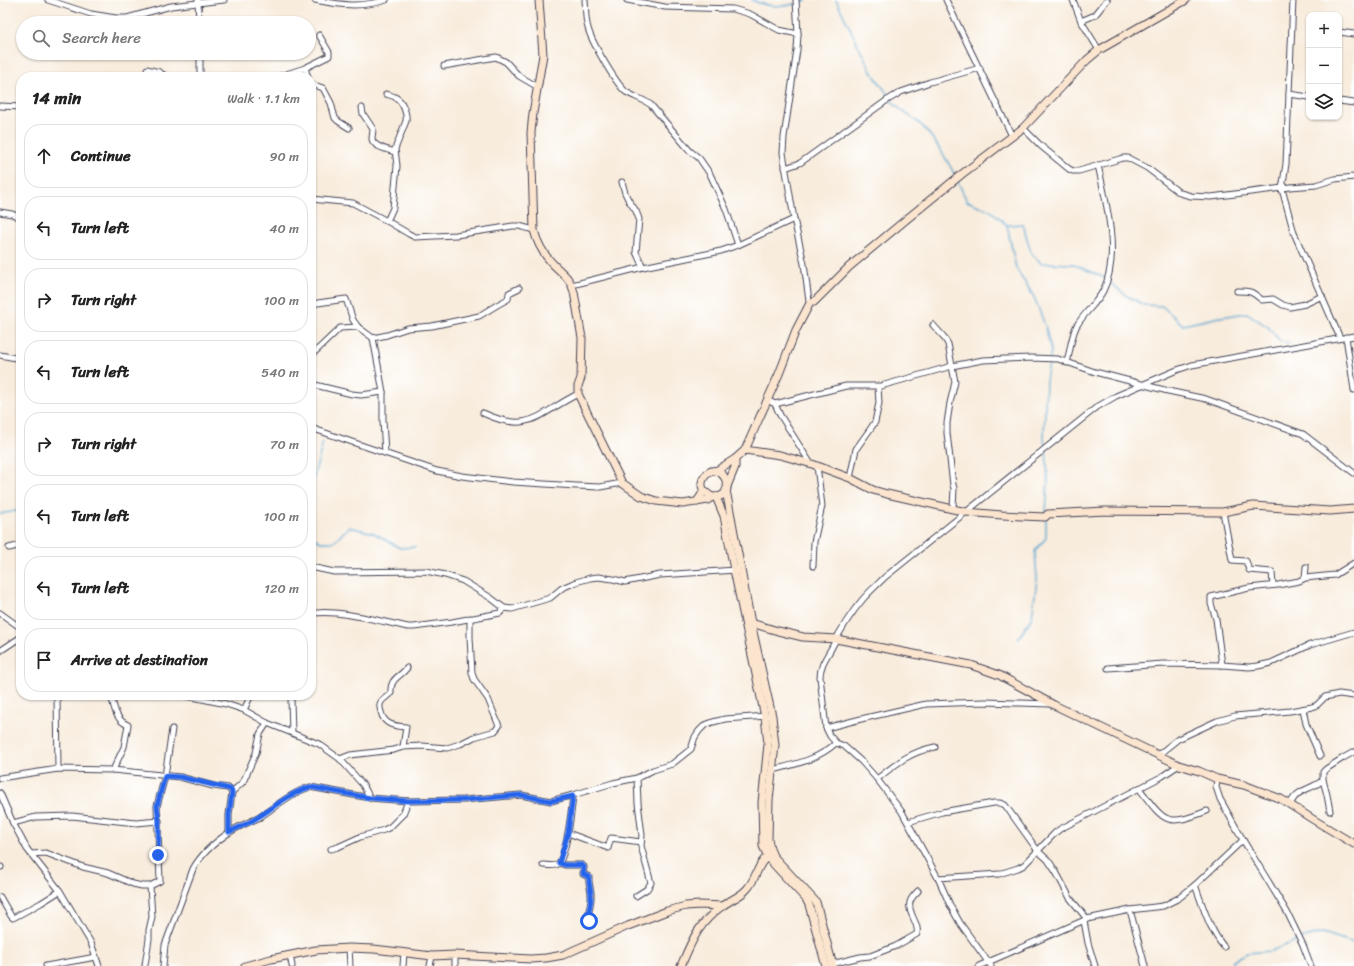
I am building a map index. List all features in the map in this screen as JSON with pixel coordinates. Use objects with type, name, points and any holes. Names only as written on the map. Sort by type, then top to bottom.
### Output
[{"type":"street","points":[[48,0],[92,14],[104,16]]},
{"type":"street","points":[[134,16],[171,6],[198,1],[224,0]]},
{"type":"street","points":[[315,0],[348,6],[372,4],[386,0]]},
{"type":"street","points":[[539,0],[544,55],[533,113],[531,133],[534,230],[539,244],[547,257],[568,278],[572,285],[581,326],[582,338],[581,378],[578,386],[578,394],[622,483],[641,496],[652,500],[679,504],[708,500],[720,496],[727,487],[734,467],[735,459]]},
{"type":"street","points":[[585,0],[588,28],[594,44],[613,75],[626,92],[644,100],[651,105],[690,151],[699,158],[710,174],[726,209],[738,245]]},
{"type":"street","points":[[627,0],[665,7],[733,9],[750,14],[779,30],[798,34]]},
{"type":"street","points":[[796,0],[798,34],[795,69],[784,137],[783,153],[794,219],[812,301]]},
{"type":"street","points":[[946,0],[1012,136]]},
{"type":"street","points":[[1073,0],[1081,21],[1099,50]]},
{"type":"street","points":[[1081,21],[1096,15],[1107,0]]},
{"type":"street","points":[[770,856],[768,839],[769,800],[775,745],[724,516],[714,497],[706,494],[704,491],[702,484],[704,478],[709,473],[716,471],[735,459],[745,450],[779,374],[796,330],[812,301],[849,267],[949,184],[1023,128],[1087,60],[1099,50],[1184,0]]},
{"type":"street","points":[[1293,0],[1286,164],[1282,189],[1294,233],[1322,296],[1343,337],[1354,390]]},
{"type":"street","points":[[198,1],[199,16]]},
{"type":"street","points":[[1342,32],[1354,34]]},
{"type":"street","points":[[293,72],[326,58],[330,54],[319,35]]},
{"type":"street","points":[[444,66],[496,57],[506,62],[523,79],[538,87]]},
{"type":"street","points":[[200,60],[200,72]]},
{"type":"street","points":[[305,68],[306,72]]},
{"type":"street","points":[[785,168],[800,163],[886,101],[901,92],[921,84],[980,68]]},
{"type":"street","points":[[147,69],[159,72]]},
{"type":"street","points":[[316,87],[323,88],[331,103],[335,118],[349,128]]},
{"type":"street","points":[[386,94],[398,99],[406,114],[406,121],[396,144],[395,152],[397,166],[393,208],[387,221]]},
{"type":"street","points":[[1289,94],[1306,97]]},
{"type":"street","points":[[1342,101],[1354,103]]},
{"type":"street","points":[[0,106],[16,107]]},
{"type":"street","points":[[362,108],[363,114],[373,129],[373,142],[395,152]]},
{"type":"street","points":[[1023,128],[1041,146],[1069,169],[1079,171],[1123,158],[1128,158],[1147,168],[1180,193],[1191,196],[1211,197],[1316,186],[1335,179],[1354,177]]},
{"type":"street","points":[[1067,363],[1075,329],[1104,290],[1111,265],[1112,246],[1109,222],[1098,165]]},
{"type":"street","points":[[622,182],[625,193],[639,219],[636,252],[643,267]]},
{"type":"street","points":[[316,200],[353,204],[416,237],[456,235],[519,226],[534,230]]},
{"type":"street","points":[[0,212],[16,216]]},
{"type":"street","points":[[572,285],[643,267],[721,251],[738,245],[794,219]]},
{"type":"street","points":[[373,338],[408,328],[432,326],[479,316],[508,300],[509,293],[519,288]]},
{"type":"street","points":[[1237,291],[1248,291],[1254,293],[1262,300],[1273,299],[1283,305],[1290,306],[1305,304],[1322,296]]},
{"type":"street","points":[[316,303],[346,299],[353,320],[358,327],[373,338],[383,392],[385,453]]},
{"type":"street","points":[[933,325],[948,344],[955,386],[950,403],[947,423],[954,488],[953,508]]},
{"type":"street","points":[[316,351],[340,328],[358,327]]},
{"type":"street","points":[[990,964],[960,923],[950,906],[938,878],[908,822],[877,779],[862,762],[844,746],[836,743],[830,736],[826,728],[820,677],[822,663],[854,610],[885,577],[1097,407],[1116,396],[1192,365],[1354,336]]},
{"type":"street","points":[[0,355],[16,358]]},
{"type":"street","points":[[775,404],[846,386],[878,387],[952,366],[983,360],[1031,358],[1058,359],[1095,372],[1168,391],[1206,399],[1303,434],[1354,473]]},
{"type":"street","points":[[316,385],[361,395],[383,392]]},
{"type":"street","points":[[850,478],[855,452],[875,422],[880,403],[878,387]]},
{"type":"street","points":[[483,413],[504,421],[517,423],[531,420],[578,394]]},
{"type":"street","points":[[767,400],[775,404],[780,415],[815,465],[822,506],[814,542],[813,566]]},
{"type":"street","points":[[316,430],[437,471],[462,476],[513,482],[600,487],[622,483]]},
{"type":"street","points":[[745,450],[780,455],[815,465],[850,478],[873,490],[966,512],[1046,516],[1113,511],[1223,512],[1253,506],[1330,511],[1354,509]]},
{"type":"street","points":[[716,471],[724,475],[727,487],[737,569]]},
{"type":"street","points":[[697,502],[704,491]]},
{"type":"street","points":[[1223,512],[1232,560],[1246,561],[1248,570],[1272,572],[1273,585]]},
{"type":"street","points":[[9,548],[16,546]]},
{"type":"street","points":[[1222,665],[1216,619],[1211,604],[1211,597],[1249,588],[1299,581],[1305,578],[1335,575],[1354,563]]},
{"type":"street","points":[[1305,578],[1306,567]]},
{"type":"street","points":[[316,568],[334,572],[434,572],[463,581],[491,598],[504,608],[517,609],[550,598],[562,588],[590,578],[598,577],[625,582],[660,575],[737,569]]},
{"type":"street","points":[[745,606],[751,623],[769,716],[768,744],[762,802],[763,846],[770,856],[816,902],[830,965],[860,957],[870,956],[896,946],[917,934],[918,931],[909,904],[918,891]]},
{"type":"street","points":[[316,613],[344,614],[408,627],[452,622],[500,614],[504,608]]},
{"type":"street","points":[[0,613],[16,624]]},
{"type":"street","points":[[340,759],[350,755],[394,750],[404,747],[422,746],[446,748],[460,744],[474,737],[491,733],[497,729],[499,726],[490,703],[474,679],[472,673],[470,618]]},
{"type":"street","points":[[751,623],[803,637],[836,639],[971,665],[998,674],[1054,705],[1179,765],[1199,771],[1217,779],[1244,785],[1281,799],[1354,844]]},
{"type":"street","points":[[1108,668],[1163,664],[1258,666],[1271,663],[1310,645],[1354,632]]},
{"type":"street","points":[[0,651],[16,641]]},
{"type":"street","points":[[404,747],[406,727],[389,725],[384,720],[380,708],[381,702],[391,693],[390,688],[394,680],[407,668]]},
{"type":"street","points":[[1158,755],[1178,739],[1217,721],[1243,714],[1303,709],[1317,705],[1325,697],[1339,694],[1354,696]]},
{"type":"street","points":[[57,700],[58,769]]},
{"type":"street","points":[[112,700],[117,717],[123,724],[128,725],[124,747],[113,770]]},
{"type":"street","points":[[207,700],[244,710],[267,723],[319,744],[340,759],[363,784],[370,798]]},
{"type":"street","points":[[244,710],[249,700]]},
{"type":"street","points":[[291,700],[292,733]]},
{"type":"street","points":[[826,728],[926,704],[985,702],[1054,705]]},
{"type":"street","points":[[1303,709],[1306,724],[1320,756]]},
{"type":"street","points":[[163,966],[166,945],[193,869],[198,860],[229,832],[259,817],[301,790],[310,787],[370,798],[408,801],[464,800],[521,795],[551,801],[573,796],[613,783],[637,778],[675,762],[677,758],[691,749],[695,737],[705,725],[725,719],[769,716]]},
{"type":"street","points":[[229,832],[229,815],[232,792],[243,782],[256,753],[260,734],[267,723]]},
{"type":"street","points":[[31,854],[46,853],[108,873],[133,884],[142,886],[150,886],[160,881],[158,842],[159,821],[157,806],[165,776],[172,729]]},
{"type":"street","points":[[773,770],[808,760],[826,752],[836,743]]},
{"type":"street","points":[[877,779],[893,766],[914,753],[935,747]]},
{"type":"street","points":[[1330,811],[1323,780],[1323,772],[1354,752]]},
{"type":"street","points":[[938,878],[999,874],[1018,868],[1024,865],[1060,829],[1161,777],[1179,765]]},
{"type":"street","points":[[0,778],[58,769],[113,770],[180,777],[213,786],[228,788],[232,792]]},
{"type":"street","points":[[636,896],[647,889],[651,883],[642,849],[637,778]]},
{"type":"street","points":[[1217,779],[1217,792],[1243,840],[1287,912],[1300,938],[1311,966]]},
{"type":"street","points":[[1290,804],[1294,796],[1300,791],[1315,786],[1323,780]]},
{"type":"street","points":[[1139,788],[1158,812],[1170,821],[1186,820],[1208,811]]},
{"type":"street","points":[[0,793],[13,823],[27,849],[60,891],[91,943],[99,966]]},
{"type":"street","points":[[559,863],[568,833],[573,796]]},
{"type":"street","points":[[331,849],[390,827],[403,814],[408,801]]},
{"type":"street","points":[[908,822],[942,812],[1000,803],[1005,805],[1038,851],[1048,860],[1070,898],[1086,920],[1088,942],[1095,966]]},
{"type":"street","points":[[13,823],[31,817],[58,816],[72,816],[136,823],[159,821]]},
{"type":"street","points":[[568,833],[608,848],[611,838],[642,842]]},
{"type":"street","points":[[979,966],[990,964],[1086,920],[1130,910],[1163,906],[1179,898],[1195,885],[1243,840]]},
{"type":"street","points":[[681,966],[690,943],[700,926],[723,906],[746,890],[754,880],[763,860],[770,856]]},
{"type":"street","points":[[543,865],[555,865],[559,863],[565,865],[582,865],[584,867],[583,874],[589,877],[588,881],[592,895],[588,910],[589,921]]},
{"type":"street","points":[[1195,885],[1210,924],[1217,938],[1224,947]]},
{"type":"street","points":[[145,965],[152,917],[150,886]]},
{"type":"street","points":[[0,897],[13,918],[40,904],[60,891]]},
{"type":"street","points":[[245,966],[316,950],[349,948],[374,949],[432,956],[455,955],[531,959],[563,956],[628,926],[667,911],[686,906],[723,906]]},
{"type":"street","points":[[1130,910],[1144,966]]},
{"type":"street","points":[[349,948],[350,966]]},
{"type":"street","points":[[403,966],[404,953]]},
{"type":"street","points":[[290,955],[292,966]]},
{"type":"street","points":[[455,955],[455,966]]},
{"type":"street","points":[[430,966],[432,956]]},
{"type":"street","points":[[46,966],[96,957]]},
{"type":"waterway","points":[[752,0],[773,6],[795,4]]},
{"type":"waterway","points":[[798,3],[806,0]]},
{"type":"waterway","points":[[836,0],[871,71],[889,96]]},
{"type":"waterway","points":[[891,100],[920,124],[928,133],[941,151],[956,177]]},
{"type":"waterway","points":[[957,180],[967,201],[991,211],[1007,225],[1023,224],[1031,253],[1041,263],[1073,264],[1106,279]]},
{"type":"waterway","points":[[1007,225],[1016,268],[1034,297],[1045,325],[1051,350],[1046,381],[1045,445]]},
{"type":"waterway","points":[[1109,282],[1127,296],[1144,305],[1162,306],[1183,325],[1247,313],[1268,327],[1281,342],[1290,343]]},
{"type":"waterway","points":[[316,468],[323,442]]},
{"type":"waterway","points":[[1046,449],[1048,479],[1046,513]]},
{"type":"waterway","points":[[0,514],[16,511]]},
{"type":"waterway","points":[[1018,639],[1032,617],[1037,579],[1035,551],[1046,538],[1046,519]]},
{"type":"waterway","points":[[316,539],[321,542],[334,542],[349,527],[374,533],[400,548],[415,547]]},
{"type":"waterway","points":[[1232,966],[1232,962],[1246,953],[1271,951],[1304,938],[1323,933],[1354,943]]},
{"type":"route","points":[[158,855],[159,821],[157,806],[165,776],[180,777],[230,789],[232,792],[229,815],[229,832],[259,817],[301,790],[310,787],[370,798],[408,801],[464,800],[521,795],[551,801],[573,796],[568,833],[561,861],[559,863],[565,865],[582,865],[584,867],[583,874],[589,877],[588,881],[592,895],[588,910],[589,921]]}]
